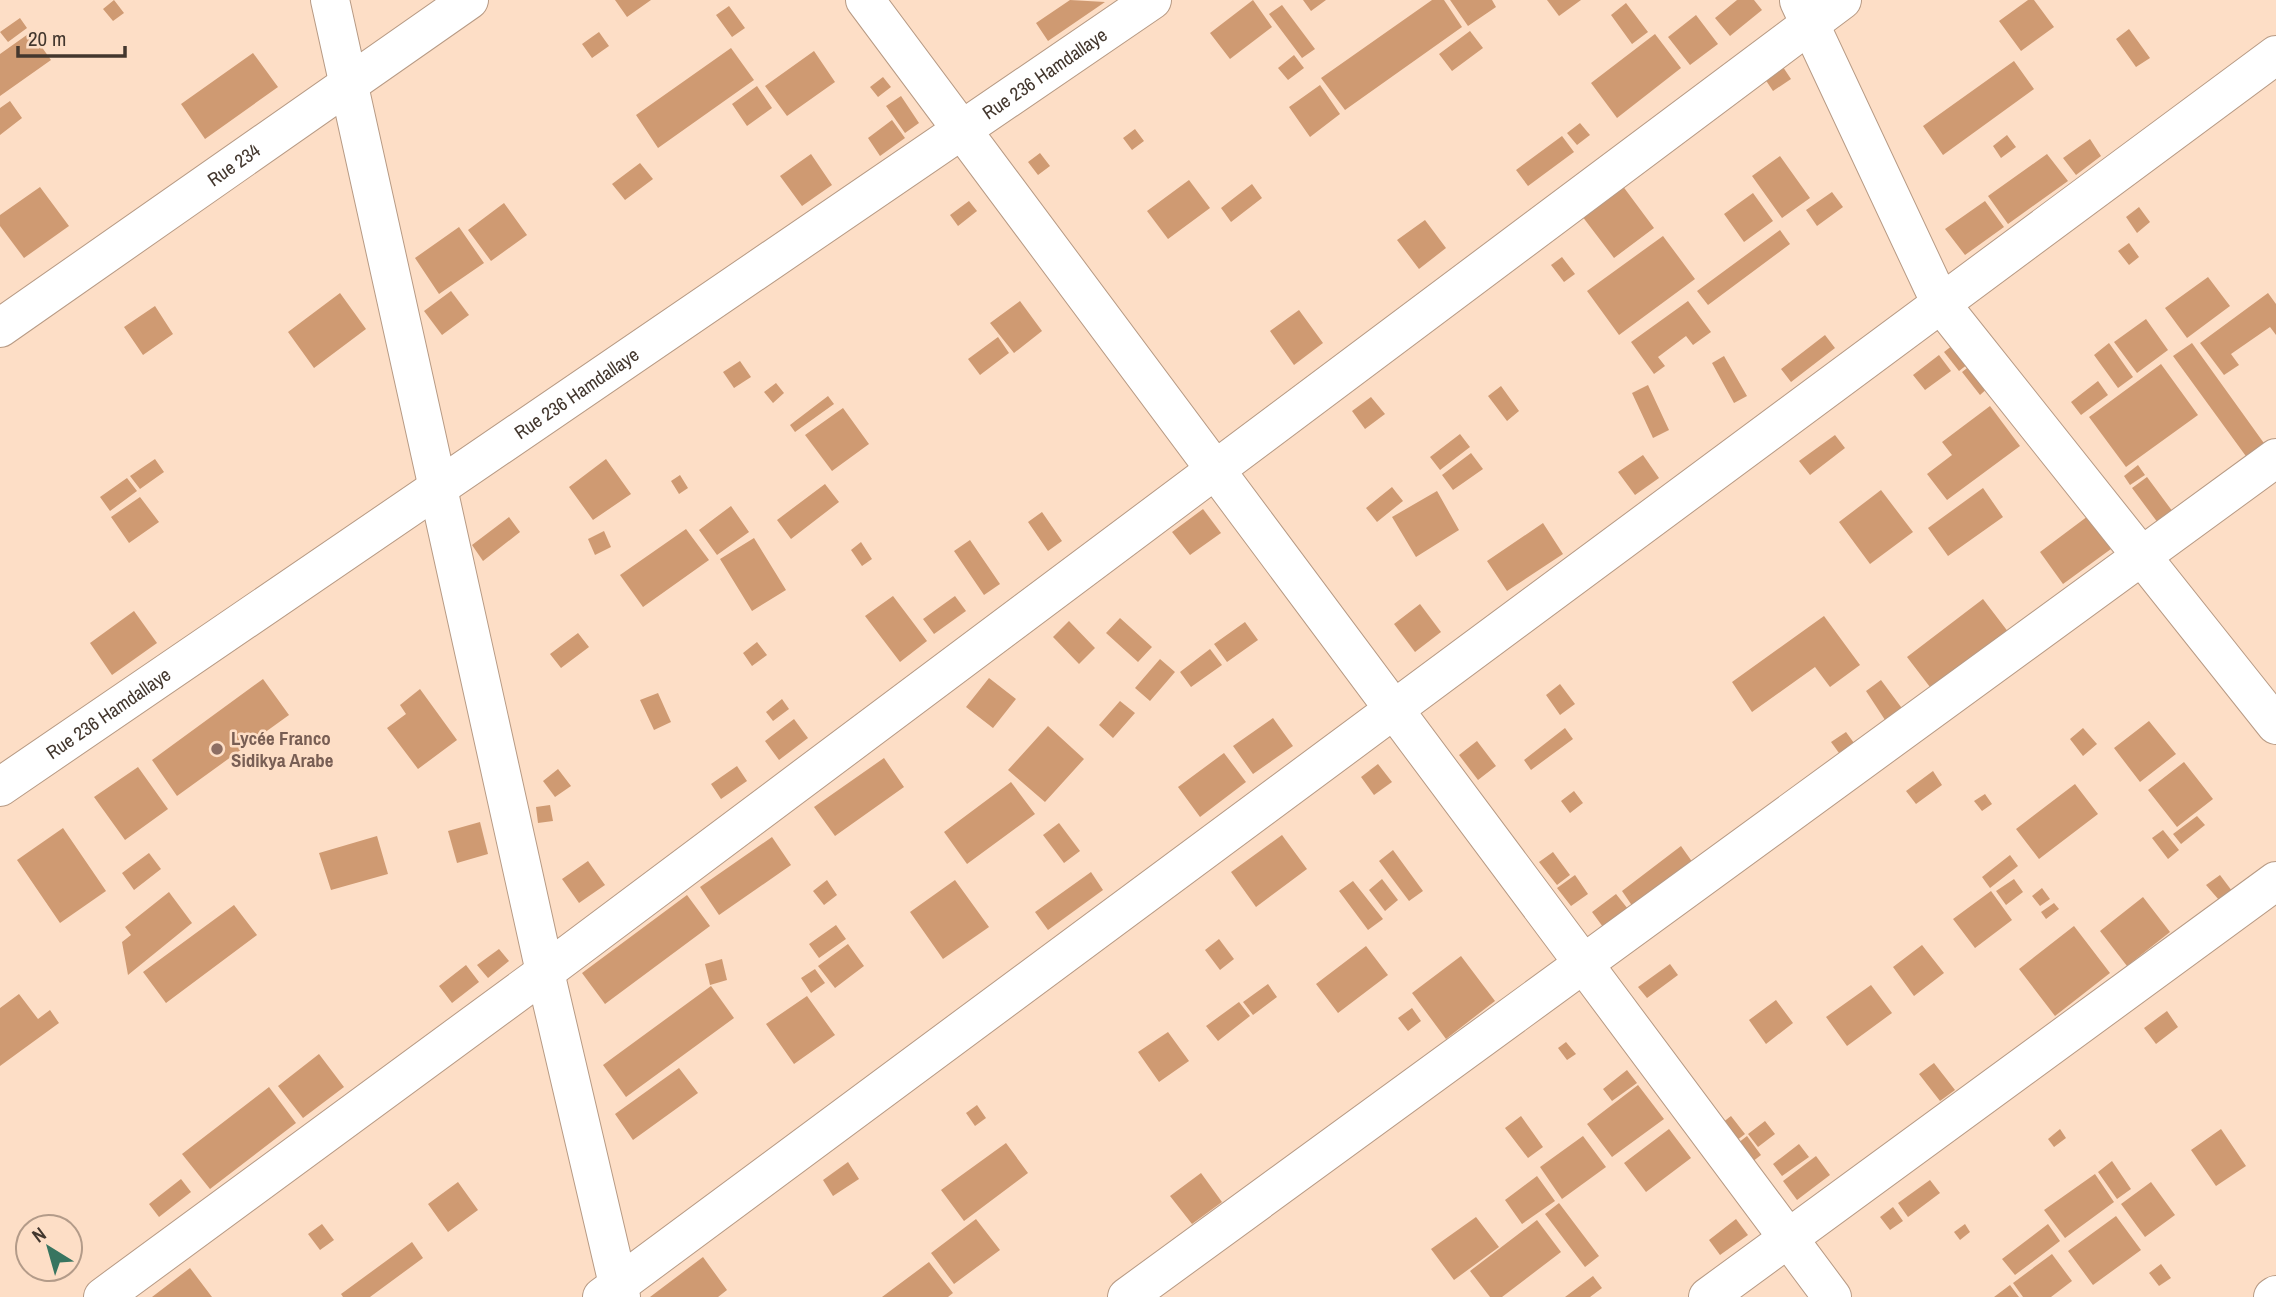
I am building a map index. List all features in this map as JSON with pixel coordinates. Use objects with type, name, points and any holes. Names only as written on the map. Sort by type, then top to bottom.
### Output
[{"type":"street","points":[[330,0],[614,1293],[1394,709],[2276,55]]},
{"type":"street","name":"Rue 234","points":[[0,328],[469,0]]},
{"type":"street","points":[[866,0],[1214,471],[1832,1297]]},
{"type":"street","name":"Rue 236 Hamdallaye","points":[[0,787],[1152,0]]},
{"type":"street","points":[[103,1297],[545,972],[1214,471],[1804,12],[1842,0]]},
{"type":"street","points":[[1804,12],[1941,304],[2276,725]]},
{"type":"street","points":[[1127,1297],[2276,458]]},
{"type":"street","points":[[1708,1297],[2276,881]]},
{"type":"building","points":[[114,0],[124,13],[113,21],[103,9]]},
{"type":"building","points":[[615,0],[651,0],[627,17]]},
{"type":"building","points":[[1070,0],[1105,2],[1048,41],[1036,23]]},
{"type":"building","points":[[1253,0],[1272,27],[1230,59],[1210,33]]},
{"type":"building","points":[[1303,0],[1326,0],[1311,11]]},
{"type":"building","points":[[1432,0],[1444,0],[1462,27],[1345,110],[1321,78]]},
{"type":"building","points":[[1450,0],[1492,0],[1496,7],[1468,26]]},
{"type":"building","points":[[1547,0],[1581,0],[1559,16]]},
{"type":"building","points":[[1737,0],[1754,0],[1762,10],[1730,36],[1715,18]]},
{"type":"building","points":[[2028,0],[2034,0],[2054,27],[2021,51],[1999,21]]},
{"type":"building","points":[[1626,3],[1648,32],[1632,44],[1611,15]]},
{"type":"building","points":[[1282,5],[1315,49],[1302,58],[1269,14]]},
{"type":"building","points":[[729,6],[745,28],[732,37],[716,15]]},
{"type":"building","points":[[1696,15],[1718,44],[1690,65],[1668,37]]},
{"type":"building","points":[[20,18],[27,28],[8,42],[0,32]]},
{"type":"building","points":[[2129,29],[2150,58],[2136,67],[2116,39]]},
{"type":"building","points":[[1470,31],[1483,48],[1452,71],[1439,54]]},
{"type":"building","points":[[31,32],[51,60],[0,96],[0,54]]},
{"type":"building","points":[[599,32],[609,46],[592,58],[582,44]]},
{"type":"building","points":[[1655,34],[1681,68],[1617,118],[1591,83]]},
{"type":"building","points":[[731,48],[754,80],[658,148],[636,115]]},
{"type":"building","points":[[814,51],[835,82],[787,116],[765,86]]},
{"type":"building","points":[[253,53],[278,87],[205,139],[181,104]]},
{"type":"building","points":[[1294,55],[1304,68],[1288,80],[1278,68]]},
{"type":"building","points":[[1779,61],[1791,79],[1773,91],[1761,73]]},
{"type":"building","points":[[2014,61],[2034,89],[1943,155],[1923,126]]},
{"type":"building","points":[[883,77],[891,87],[878,97],[870,87]]},
{"type":"building","points":[[1320,85],[1340,114],[1310,137],[1289,107]]},
{"type":"building","points":[[757,86],[772,108],[747,126],[732,104]]},
{"type":"building","points":[[901,96],[919,123],[905,133],[886,106]]},
{"type":"building","points":[[10,101],[22,118],[0,135],[0,108]]},
{"type":"building","points":[[892,120],[905,138],[880,156],[868,138]]},
{"type":"building","points":[[1580,123],[1590,135],[1577,145],[1567,133]]},
{"type":"building","points":[[1135,129],[1144,141],[1132,150],[1123,138]]},
{"type":"building","points":[[2007,135],[2016,147],[2001,158],[1993,146]]},
{"type":"building","points":[[1562,136],[1574,152],[1528,186],[1516,170]]},
{"type":"building","points":[[2090,139],[2101,156],[2076,175],[2063,158]]},
{"type":"building","points":[[1040,153],[1050,166],[1038,175],[1028,162]]},
{"type":"building","points":[[811,154],[832,185],[802,206],[780,176]]},
{"type":"building","points":[[2047,154],[2068,181],[2008,224],[1988,196]]},
{"type":"building","points":[[1780,156],[1810,198],[1782,218],[1752,176]]},
{"type":"building","points":[[640,163],[653,179],[625,200],[612,184]]},
{"type":"building","points":[[1189,180],[1210,208],[1168,239],[1147,211]]},
{"type":"building","points":[[1252,184],[1262,198],[1231,222],[1221,208]]},
{"type":"building","points":[[1622,185],[1654,228],[1614,258],[1582,216]]},
{"type":"building","points":[[40,187],[69,226],[24,258],[0,226],[0,215]]},
{"type":"building","points":[[1832,192],[1843,207],[1817,226],[1806,210]]},
{"type":"building","points":[[1753,193],[1773,221],[1744,242],[1724,214]]},
{"type":"building","points":[[969,201],[977,211],[958,226],[950,215]]},
{"type":"building","points":[[1985,201],[2004,227],[1965,255],[1945,229]]},
{"type":"building","points":[[504,203],[527,235],[491,261],[468,230]]},
{"type":"building","points":[[2139,207],[2150,222],[2137,233],[2126,217]]},
{"type":"building","points":[[1425,220],[1446,248],[1419,269],[1397,240]]},
{"type":"building","points":[[459,227],[484,263],[439,294],[415,258]]},
{"type":"building","points":[[1780,230],[1790,244],[1708,305],[1697,291]]},
{"type":"building","points":[[1663,236],[1695,279],[1619,335],[1587,291]]},
{"type":"building","points":[[2129,243],[2139,257],[2129,265],[2118,251]]},
{"type":"building","points":[[1562,257],[1575,274],[1564,282],[1551,265]]},
{"type":"building","points":[[2208,277],[2230,306],[2187,338],[2165,308]]},
{"type":"building","points":[[451,291],[469,315],[442,335],[424,311]]},
{"type":"building","points":[[340,293],[366,329],[314,368],[288,332]]},
{"type":"building","points":[[2268,293],[2276,304],[2276,335],[2270,327],[2231,354],[2239,365],[2224,375],[2200,343]]},
{"type":"building","points":[[1020,301],[1042,331],[1014,353],[990,323]]},
{"type":"building","points":[[1688,301],[1711,332],[1693,345],[1686,336],[1658,357],[1665,366],[1654,374],[1631,342]]},
{"type":"building","points":[[155,306],[173,334],[143,355],[124,327]]},
{"type":"building","points":[[1299,310],[1323,343],[1294,365],[1270,331]]},
{"type":"building","points":[[2146,319],[2168,350],[2137,373],[2114,342]]},
{"type":"building","points":[[1825,335],[1835,348],[1791,382],[1781,369]]},
{"type":"building","points":[[998,337],[1009,353],[980,375],[968,359]]},
{"type":"building","points":[[2109,343],[2133,377],[2118,388],[2094,355]]},
{"type":"building","points":[[2192,343],[2266,446],[2248,459],[2173,356]]},
{"type":"building","points":[[1953,345],[1968,364],[1959,371],[1944,352]]},
{"type":"building","points":[[1939,355],[1951,371],[1925,390],[1913,375]]},
{"type":"building","points":[[1724,356],[1747,396],[1734,403],[1712,363]]},
{"type":"building","points":[[740,361],[751,377],[734,388],[723,372]]},
{"type":"building","points":[[2161,364],[2198,415],[2126,467],[2089,417]]},
{"type":"building","points":[[1971,365],[1989,387],[1980,395],[1962,372]]},
{"type":"building","points":[[2098,381],[2108,395],[2081,415],[2071,402]]},
{"type":"building","points":[[776,383],[784,393],[773,403],[764,392]]},
{"type":"building","points":[[1648,385],[1669,430],[1653,438],[1632,393]]},
{"type":"building","points":[[1501,386],[1519,411],[1507,421],[1488,396]]},
{"type":"building","points":[[828,396],[834,404],[795,432],[790,425]]},
{"type":"building","points":[[1371,397],[1385,414],[1365,429],[1352,411]]},
{"type":"building","points":[[1990,406],[2020,446],[1947,500],[1927,474],[1952,455],[1942,442]]},
{"type":"building","points":[[843,408],[869,444],[832,471],[805,435]]},
{"type":"building","points":[[1460,434],[1470,447],[1440,470],[1430,457]]},
{"type":"building","points":[[1835,435],[1845,448],[1810,475],[1799,461]]},
{"type":"building","points":[[1471,453],[1483,469],[1453,490],[1442,475]]},
{"type":"building","points":[[1643,455],[1659,478],[1635,495],[1618,472]]},
{"type":"building","points":[[155,459],[164,472],[140,489],[130,476]]},
{"type":"building","points":[[606,459],[631,494],[593,520],[569,487]]},
{"type":"building","points":[[2138,465],[2145,475],[2130,485],[2124,476]]},
{"type":"building","points":[[680,475],[688,488],[679,494],[671,481]]},
{"type":"building","points":[[2147,477],[2173,512],[2158,523],[2132,488]]},
{"type":"building","points":[[127,478],[137,491],[110,511],[100,497]]},
{"type":"building","points":[[825,484],[839,502],[791,539],[777,520]]},
{"type":"building","points":[[1392,487],[1403,501],[1377,522],[1366,508]]},
{"type":"building","points":[[1983,488],[2003,517],[1948,556],[1928,528]]},
{"type":"building","points":[[1881,490],[1913,532],[1870,564],[1839,522]]},
{"type":"building","points":[[1437,491],[1459,530],[1416,557],[1392,517]]},
{"type":"building","points":[[140,497],[159,522],[129,543],[111,517]]},
{"type":"building","points":[[731,506],[749,532],[717,555],[699,530]]},
{"type":"building","points":[[1203,509],[1221,533],[1190,555],[1172,532]]},
{"type":"building","points":[[1042,512],[1062,541],[1048,551],[1028,522]]},
{"type":"building","points":[[2088,516],[2111,549],[2063,584],[2040,552]]},
{"type":"building","points":[[509,517],[520,532],[483,561],[472,545]]},
{"type":"building","points":[[1543,523],[1563,554],[1507,591],[1487,561]]},
{"type":"building","points":[[686,529],[709,560],[643,607],[620,575]]},
{"type":"building","points":[[604,531],[611,547],[595,555],[588,539]]},
{"type":"building","points":[[754,538],[786,590],[752,611],[720,559]]},
{"type":"building","points":[[970,540],[1000,584],[984,595],[954,551]]},
{"type":"building","points":[[861,542],[872,559],[862,566],[851,550]]},
{"type":"building","points":[[893,596],[927,641],[900,662],[865,616]]},
{"type":"building","points":[[955,596],[966,611],[934,634],[923,619]]},
{"type":"building","points":[[1983,599],[2009,633],[1933,691],[1907,657]]},
{"type":"building","points":[[1420,604],[1441,632],[1415,652],[1394,624]]},
{"type":"building","points":[[134,611],[157,643],[112,675],[90,643]]},
{"type":"building","points":[[1824,616],[1860,665],[1830,687],[1815,667],[1752,712],[1732,682]]},
{"type":"building","points":[[1120,618],[1152,647],[1138,662],[1106,633]]},
{"type":"building","points":[[1069,621],[1095,648],[1079,664],[1053,637]]},
{"type":"building","points":[[1245,622],[1258,640],[1227,662],[1214,644]]},
{"type":"building","points":[[578,633],[589,647],[561,668],[550,654]]},
{"type":"building","points":[[757,642],[767,655],[752,666],[743,653]]},
{"type":"building","points":[[1210,649],[1222,665],[1191,687],[1180,672]]},
{"type":"building","points":[[1160,659],[1175,672],[1150,701],[1135,688]]},
{"type":"building","points":[[989,678],[1016,699],[993,728],[966,707]]},
{"type":"building","points":[[263,679],[289,715],[177,796],[152,760]]},
{"type":"building","points":[[1881,680],[1904,711],[1887,723],[1866,691]]},
{"type":"building","points":[[1560,684],[1575,704],[1560,715],[1546,695]]},
{"type":"building","points":[[420,689],[457,740],[418,769],[387,728],[406,714],[400,705]]},
{"type":"building","points":[[658,693],[671,722],[654,730],[640,700]]},
{"type":"building","points":[[782,699],[789,709],[773,721],[766,712]]},
{"type":"building","points":[[1120,701],[1135,713],[1113,738],[1099,725]]},
{"type":"building","points":[[1273,718],[1293,746],[1253,774],[1233,746]]},
{"type":"building","points":[[794,719],[808,738],[779,760],[765,741]]},
{"type":"building","points":[[2149,721],[2176,754],[2140,782],[2114,748]]},
{"type":"building","points":[[1048,726],[1084,759],[1045,802],[1008,770]]},
{"type":"building","points":[[1565,728],[1573,739],[1531,770],[1524,760]]},
{"type":"building","points":[[2083,728],[2097,744],[2083,756],[2070,739]]},
{"type":"building","points":[[1846,732],[1854,743],[1839,753],[1831,742]]},
{"type":"building","points":[[1477,741],[1496,766],[1478,780],[1459,755]]},
{"type":"building","points":[[1224,753],[1246,782],[1200,817],[1178,787]]},
{"type":"building","points":[[884,758],[904,787],[835,836],[814,807]]},
{"type":"building","points":[[2184,762],[2213,799],[2177,827],[2148,790]]},
{"type":"building","points":[[1378,764],[1392,782],[1374,795],[1361,777]]},
{"type":"building","points":[[737,766],[747,781],[721,799],[711,784]]},
{"type":"building","points":[[138,767],[168,809],[125,840],[94,797]]},
{"type":"building","points":[[558,769],[571,786],[555,797],[543,781]]},
{"type":"building","points":[[1933,771],[1942,785],[1916,804],[1906,791]]},
{"type":"building","points":[[1011,782],[1035,814],[967,864],[944,832]]},
{"type":"building","points":[[2075,784],[2098,814],[2039,859],[2016,829]]},
{"type":"building","points":[[1574,791],[1583,803],[1570,813],[1561,801]]},
{"type":"building","points":[[1985,794],[1992,804],[1982,811],[1974,801]]},
{"type":"building","points":[[550,805],[553,821],[538,823],[536,807]]},
{"type":"building","points":[[2197,816],[2205,825],[2181,844],[2173,834]]},
{"type":"building","points":[[480,822],[488,854],[457,863],[448,831]]},
{"type":"building","points":[[1059,823],[1080,851],[1064,863],[1043,835]]},
{"type":"building","points":[[63,828],[106,891],[60,923],[17,860]]},
{"type":"building","points":[[2163,830],[2179,850],[2168,859],[2152,838]]},
{"type":"building","points":[[1282,835],[1307,869],[1256,907],[1231,872]]},
{"type":"building","points":[[377,836],[388,874],[331,890],[319,853]]},
{"type":"building","points":[[772,837],[791,865],[719,915],[700,887]]},
{"type":"building","points":[[1681,846],[1693,863],[1633,907],[1622,891]]},
{"type":"building","points":[[1393,850],[1423,891],[1409,901],[1379,861]]},
{"type":"building","points":[[1553,852],[1570,875],[1557,885],[1539,862]]},
{"type":"building","points":[[149,853],[161,869],[134,890],[122,873]]},
{"type":"building","points":[[2010,855],[2018,866],[1990,888],[1982,877]]},
{"type":"building","points":[[588,861],[605,885],[579,903],[562,879]]},
{"type":"building","points":[[1091,872],[1103,890],[1048,930],[1035,912]]},
{"type":"building","points":[[1575,875],[1588,894],[1571,906],[1557,888]]},
{"type":"building","points":[[2220,875],[2232,891],[2219,900],[2206,885]]},
{"type":"building","points":[[1382,879],[1398,900],[1385,911],[1369,890]]},
{"type":"building","points":[[2014,879],[2023,892],[2006,905],[1996,891]]},
{"type":"building","points":[[827,880],[837,895],[824,905],[813,891]]},
{"type":"building","points":[[955,880],[989,927],[943,959],[910,912]]},
{"type":"building","points":[[1353,881],[1383,919],[1368,930],[1339,891]]},
{"type":"building","points":[[2042,888],[2050,899],[2040,906],[2032,896]]},
{"type":"building","points":[[1991,891],[2012,920],[1975,948],[1953,919]]},
{"type":"building","points":[[169,892],[192,923],[128,975],[122,942],[131,935],[125,927]]},
{"type":"building","points":[[1616,894],[1628,909],[1603,927],[1592,912]]},
{"type":"building","points":[[687,895],[710,926],[605,1004],[582,973]]},
{"type":"building","points":[[2143,897],[2170,932],[2127,966],[2100,931]]},
{"type":"building","points":[[2054,903],[2059,909],[2046,919],[2041,912]]},
{"type":"building","points":[[234,905],[257,935],[166,1003],[143,972]]},
{"type":"building","points":[[836,925],[846,939],[819,958],[809,944]]},
{"type":"building","points":[[2074,926],[2110,973],[2055,1016],[2019,969]]},
{"type":"building","points":[[1219,939],[1234,959],[1220,970],[1205,950]]},
{"type":"building","points":[[848,944],[864,966],[835,988],[818,966]]},
{"type":"building","points":[[1922,945],[1944,973],[1914,996],[1893,967]]},
{"type":"building","points":[[1366,946],[1388,975],[1338,1013],[1316,984]]},
{"type":"building","points":[[499,949],[509,961],[488,978],[477,965]]},
{"type":"building","points":[[1461,956],[1495,1001],[1446,1039],[1412,993]]},
{"type":"building","points":[[722,959],[727,980],[710,985],[705,964]]},
{"type":"building","points":[[1670,964],[1678,975],[1647,998],[1638,987]]},
{"type":"building","points":[[466,965],[479,982],[452,1003],[439,986]]},
{"type":"building","points":[[815,969],[825,983],[811,993],[801,978]]},
{"type":"building","points":[[1268,984],[1277,997],[1253,1015],[1243,1002]]},
{"type":"building","points":[[1871,985],[1892,1013],[1847,1046],[1826,1017]]},
{"type":"building","points":[[711,986],[734,1018],[626,1097],[603,1065]]},
{"type":"building","points":[[19,994],[38,1019],[50,1010],[59,1023],[0,1066],[0,1008]]},
{"type":"building","points":[[807,996],[835,1035],[794,1064],[766,1024]]},
{"type":"building","points":[[1776,1000],[1793,1023],[1766,1044],[1749,1020]]},
{"type":"building","points":[[1239,1002],[1250,1016],[1218,1041],[1206,1026]]},
{"type":"building","points":[[1412,1008],[1421,1021],[1408,1031],[1398,1018]]},
{"type":"building","points":[[2167,1011],[2178,1027],[2156,1044],[2144,1028]]},
{"type":"building","points":[[1168,1032],[1189,1061],[1159,1082],[1138,1052]]},
{"type":"building","points":[[1566,1042],[1576,1054],[1567,1060],[1558,1048]]},
{"type":"building","points":[[319,1054],[344,1087],[303,1118],[278,1086]]},
{"type":"building","points":[[1934,1063],[1955,1090],[1940,1101],[1919,1074]]},
{"type":"building","points":[[679,1068],[698,1093],[633,1140],[615,1114]]},
{"type":"building","points":[[1627,1070],[1637,1083],[1612,1101],[1603,1089]]},
{"type":"building","points":[[1638,1085],[1664,1119],[1612,1157],[1587,1124]]},
{"type":"building","points":[[269,1087],[296,1123],[210,1189],[182,1154]]},
{"type":"building","points":[[977,1105],[986,1118],[975,1126],[966,1113]]},
{"type":"building","points":[[1521,1116],[1543,1147],[1528,1158],[1505,1128]]},
{"type":"building","points":[[1731,1116],[1745,1134],[1736,1141],[1722,1123]]},
{"type":"building","points":[[1765,1121],[1775,1134],[1758,1147],[1748,1134]]},
{"type":"building","points":[[1669,1129],[1691,1158],[1646,1192],[1624,1163]]},
{"type":"building","points":[[2060,1129],[2066,1138],[2054,1147],[2048,1139]]},
{"type":"building","points":[[2221,1129],[2246,1166],[2216,1186],[2191,1150]]},
{"type":"building","points":[[1583,1136],[1606,1167],[1562,1199],[1540,1167]]},
{"type":"building","points":[[1747,1136],[1761,1155],[1743,1169],[1729,1150]]},
{"type":"building","points":[[1006,1143],[1028,1173],[964,1221],[941,1190]]},
{"type":"building","points":[[1799,1144],[1809,1157],[1782,1176],[1773,1164]]},
{"type":"building","points":[[1816,1156],[1830,1175],[1797,1200],[1783,1181]]},
{"type":"building","points":[[2112,1161],[2131,1189],[2117,1199],[2098,1172]]},
{"type":"building","points":[[848,1162],[859,1179],[833,1196],[823,1180]]},
{"type":"building","points":[[1201,1173],[1222,1202],[1192,1224],[1170,1196]]},
{"type":"building","points":[[2095,1174],[2114,1202],[2065,1238],[2044,1210]]},
{"type":"building","points":[[1537,1176],[1555,1201],[1522,1224],[1505,1200]]},
{"type":"building","points":[[181,1179],[191,1192],[159,1217],[149,1204]]},
{"type":"building","points":[[1930,1180],[1940,1193],[1908,1217],[1898,1203]]},
{"type":"building","points":[[458,1182],[478,1210],[448,1232],[428,1204]]},
{"type":"building","points":[[2151,1182],[2175,1215],[2145,1237],[2121,1204]]},
{"type":"building","points":[[1559,1203],[1599,1256],[1585,1267],[1545,1214]]},
{"type":"building","points":[[1893,1207],[1903,1221],[1890,1230],[1880,1217]]},
{"type":"building","points":[[2116,1216],[2141,1250],[2093,1285],[2068,1251]]},
{"type":"building","points":[[1476,1217],[1499,1247],[1454,1280],[1431,1249]]},
{"type":"building","points":[[976,1219],[1000,1250],[954,1284],[931,1253]]},
{"type":"building","points":[[1736,1219],[1748,1235],[1720,1255],[1709,1240]]},
{"type":"building","points":[[1537,1220],[1561,1252],[1502,1297],[1490,1297],[1470,1271]]},
{"type":"building","points":[[322,1224],[334,1240],[320,1250],[308,1234]]},
{"type":"building","points":[[1965,1224],[1970,1232],[1960,1240],[1954,1232]]},
{"type":"building","points":[[2048,1224],[2060,1241],[2015,1275],[2002,1259]]},
{"type":"building","points":[[412,1242],[423,1258],[370,1297],[343,1297],[341,1294]]},
{"type":"building","points":[[2052,1254],[2072,1281],[2051,1297],[2023,1297],[2013,1283]]},
{"type":"building","points":[[703,1257],[727,1290],[718,1297],[650,1297]]},
{"type":"building","points":[[929,1262],[953,1293],[948,1297],[882,1297]]},
{"type":"building","points":[[2161,1264],[2171,1278],[2159,1286],[2149,1273]]},
{"type":"building","points":[[190,1268],[212,1297],[152,1297]]},
{"type":"building","points":[[1593,1276],[1602,1288],[1590,1297],[1565,1297]]},
{"type":"building","points":[[2010,1285],[2019,1297],[1994,1297]]},
{"type":"place","name":"Lycée Franco Sidikya Arabe","points":[[217,749]]}]
